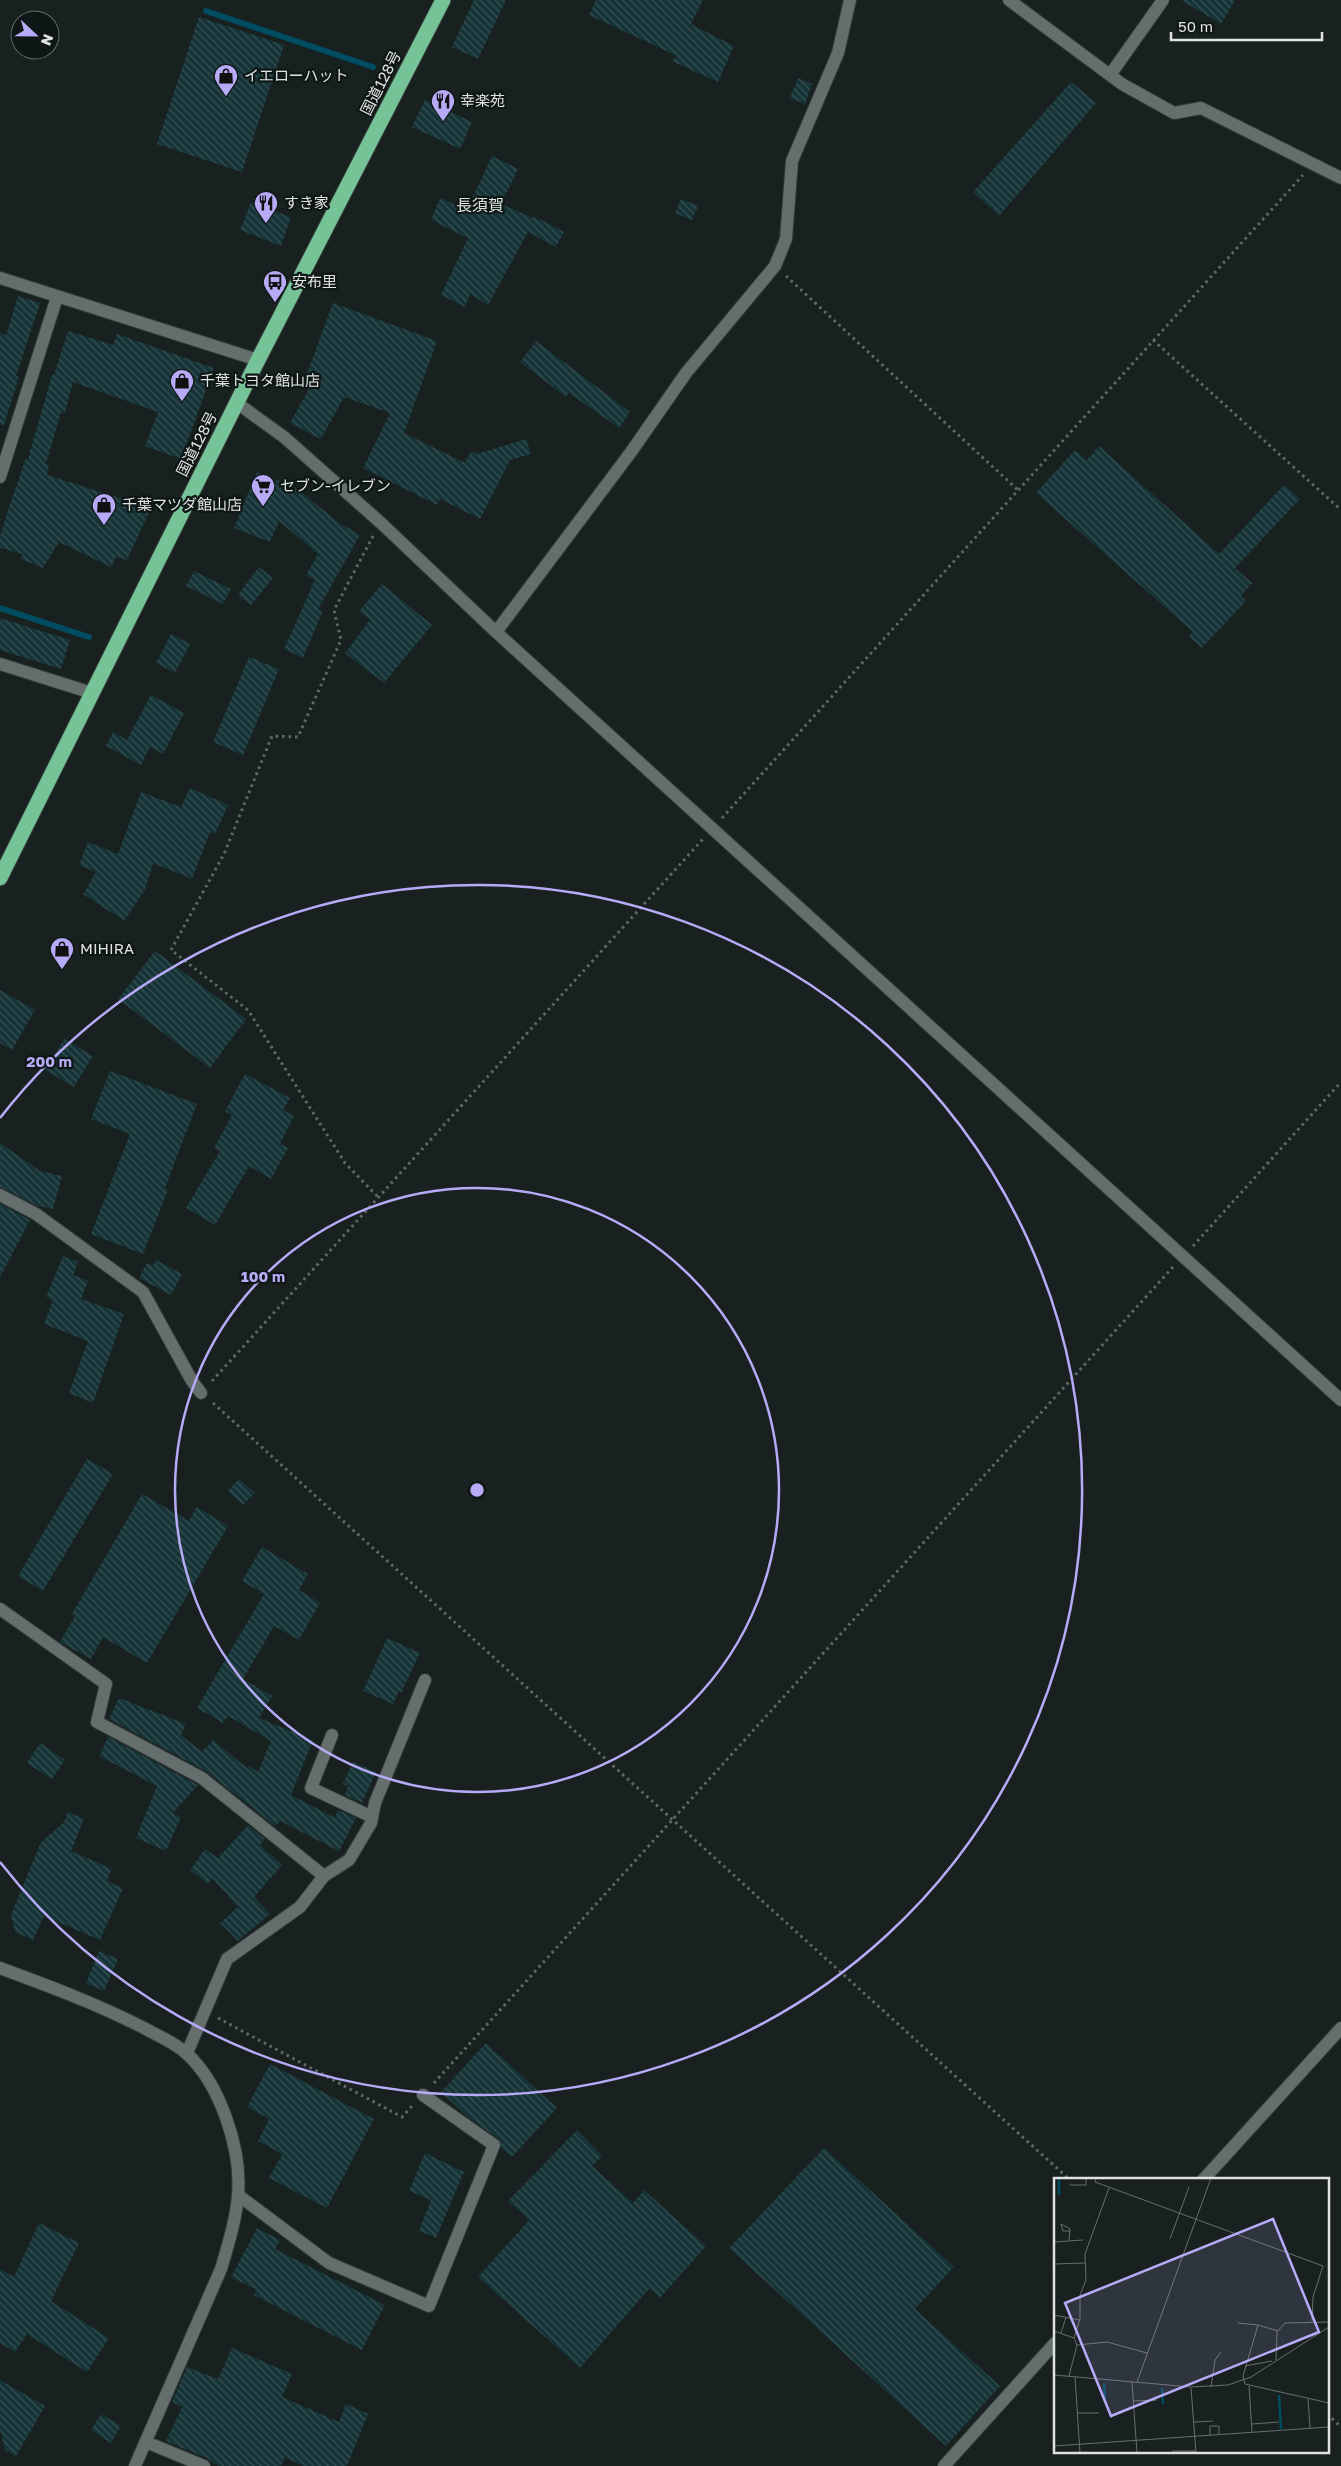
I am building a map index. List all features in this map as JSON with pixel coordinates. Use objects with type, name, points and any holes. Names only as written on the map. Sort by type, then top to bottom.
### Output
[{"type":"highway","name":"国道128号","points":[[0,878],[258,360],[443,0]]},
{"type":"street","points":[[496,632],[631,452],[686,372],[775,266],[786,240],[792,161],[838,53],[850,0]]},
{"type":"street","points":[[1009,0],[1110,75],[1174,113],[1201,108],[1341,178]]},
{"type":"street","points":[[1110,75],[1163,0]]},
{"type":"street","points":[[0,278],[258,360]]},
{"type":"street","points":[[0,476],[57,297]]},
{"type":"street","points":[[237,403],[284,437],[381,523],[496,632],[1341,1400]]},
{"type":"street","points":[[0,664],[92,693]]},
{"type":"street","points":[[0,1195],[36,1214],[143,1292],[201,1393]]},
{"type":"street","points":[[0,1609],[106,1684],[97,1722],[202,1778],[324,1876]]},
{"type":"street","points":[[186,2053],[206,2011],[227,1959],[300,1906],[324,1876],[349,1860],[372,1817],[375,1803],[425,1680]]},
{"type":"street","points":[[332,1735],[311,1788],[372,1817]]},
{"type":"street","points":[[0,1968],[115,2014],[173,2044],[186,2053],[206,2075],[217,2095],[238,2161],[238,2196],[231,2236],[221,2269],[135,2466]]},
{"type":"street","points":[[1205,2178],[1341,2028]]},
{"type":"street","points":[[238,2196],[329,2263],[429,2306],[494,2145],[423,2095]]},
{"type":"street","points":[[944,2466],[1054,2344]]},
{"type":"street","points":[[146,2442],[204,2466]]},
{"type":"path","points":[[1068,2178],[201,1393],[1313,164]]},
{"type":"path","points":[[775,266],[1019,491]]},
{"type":"path","points":[[1153,340],[1341,510]]},
{"type":"path","points":[[379,1198],[345,1162],[248,1010],[170,950],[224,854],[272,736],[298,737],[341,640],[334,610],[381,523]]},
{"type":"path","points":[[206,2011],[402,2116],[1341,1082]]},
{"type":"path","points":[[1328,2415],[1341,2427]]},
{"type":"building","points":[[474,0],[506,0],[478,59],[452,47]]},
{"type":"building","points":[[596,0],[703,0],[691,24],[734,46],[718,82],[672,61],[677,56],[589,15]]},
{"type":"building","points":[[1181,0],[1235,0],[1221,24]]},
{"type":"building","points":[[199,17],[284,45],[242,172],[157,144]]},
{"type":"building","points":[[798,78],[812,84],[805,104],[790,98]]},
{"type":"building","points":[[1071,82],[1096,103],[999,216],[973,192]]},
{"type":"building","points":[[425,100],[472,122],[460,149],[412,127]]},
{"type":"building","points":[[492,156],[518,169],[501,204],[533,218],[534,216],[564,232],[556,247],[528,232],[488,305],[470,294],[465,307],[441,295],[468,238],[431,220],[440,198],[467,210]]},
{"type":"building","points":[[681,199],[698,206],[692,220],[675,213]]},
{"type":"building","name":"すき家","points":[[251,202],[291,217],[281,246],[240,230]]},
{"type":"building","points":[[18,296],[40,303],[16,376],[19,377],[4,425],[0,425],[0,333],[6,335]]},
{"type":"building","points":[[333,303],[437,341],[404,433],[465,463],[471,451],[477,454],[526,439],[531,454],[510,460],[480,519],[440,499],[437,505],[363,468],[390,413],[344,397],[321,439],[290,423],[311,385],[304,382]]},
{"type":"building","points":[[68,331],[113,345],[117,334],[214,368],[181,459],[145,446],[158,412],[73,382],[65,413],[61,412],[46,464],[49,465],[47,475],[151,508],[127,560],[116,557],[111,567],[59,542],[43,568],[21,559],[22,554],[0,548],[0,536],[10,504],[26,458],[28,459],[52,375],[54,375]]},
{"type":"building","points":[[536,341],[630,412],[619,428],[569,393],[566,397],[520,362]]},
{"type":"building","points":[[1099,446],[1219,554],[1284,485],[1300,499],[1235,568],[1252,583],[1241,596],[1246,601],[1202,648],[1189,636],[1193,632],[1036,493],[1075,450],[1087,460]]},
{"type":"building","points":[[257,472],[296,488],[339,523],[360,535],[318,609],[323,611],[303,658],[284,649],[315,580],[306,575],[318,554],[279,521],[270,542],[234,528]]},
{"type":"building","points":[[259,567],[273,578],[251,605],[238,595]]},
{"type":"building","points":[[194,571],[231,589],[223,604],[186,586]]},
{"type":"building","points":[[382,584],[432,625],[384,683],[345,653],[370,620],[359,611]]},
{"type":"building","points":[[0,618],[70,640],[61,669],[0,650]]},
{"type":"building","points":[[171,634],[190,644],[175,673],[156,663]]},
{"type":"building","points":[[249,657],[279,669],[243,755],[213,742]]},
{"type":"building","points":[[151,695],[184,713],[163,754],[150,747],[141,765],[106,746],[113,732],[127,740]]},
{"type":"building","points":[[190,788],[228,805],[215,834],[210,832],[192,879],[153,863],[145,890],[124,921],[83,894],[96,872],[79,865],[88,842],[118,854],[141,792],[181,807]]},
{"type":"building","points":[[155,951],[246,1019],[210,1068],[118,999]]},
{"type":"building","points":[[0,990],[35,1010],[12,1050],[0,1043]]},
{"type":"building","points":[[64,1039],[93,1056],[74,1087],[45,1070]]},
{"type":"building","points":[[110,1071],[197,1104],[165,1188],[168,1190],[143,1254],[91,1234],[130,1134],[91,1119]]},
{"type":"building","points":[[245,1074],[290,1098],[283,1110],[294,1116],[280,1144],[288,1148],[271,1179],[249,1166],[215,1225],[186,1208],[220,1151],[214,1148],[232,1115],[225,1111]]},
{"type":"building","points":[[0,1143],[40,1171],[62,1176],[53,1209],[38,1206],[0,1187]]},
{"type":"building","points":[[0,1204],[30,1220],[0,1277]]},
{"type":"building","points":[[63,1256],[78,1262],[73,1275],[88,1281],[81,1299],[124,1314],[93,1403],[69,1393],[88,1341],[44,1324],[53,1300],[46,1297]]},
{"type":"building","points":[[156,1260],[182,1274],[171,1295],[139,1278],[147,1263],[153,1266]]},
{"type":"building","points":[[87,1459],[113,1474],[43,1591],[18,1576]]},
{"type":"building","points":[[239,1479],[255,1493],[243,1505],[228,1491]]},
{"type":"building","points":[[142,1494],[189,1521],[197,1507],[228,1526],[147,1663],[103,1637],[91,1659],[60,1642],[75,1616],[72,1614]]},
{"type":"building","points":[[262,1547],[308,1574],[299,1590],[320,1603],[299,1640],[274,1626],[243,1679],[272,1696],[259,1718],[313,1740],[291,1795],[335,1818],[338,1810],[356,1818],[339,1851],[280,1821],[275,1826],[206,1771],[109,1719],[119,1698],[186,1724],[181,1735],[202,1752],[213,1740],[247,1768],[249,1766],[258,1772],[271,1741],[228,1716],[223,1723],[197,1708],[264,1594],[242,1581]]},
{"type":"building","points":[[387,1638],[420,1653],[401,1693],[399,1691],[393,1704],[363,1691]]},
{"type":"building","points":[[108,1737],[198,1785],[173,1813],[181,1817],[166,1851],[136,1838],[157,1786],[99,1756]]},
{"type":"building","points":[[40,1743],[65,1760],[52,1779],[27,1763]]},
{"type":"building","points":[[353,1762],[376,1772],[362,1803],[345,1795],[348,1786],[343,1784]]},
{"type":"building","points":[[68,1812],[84,1819],[71,1851],[112,1869],[107,1881],[123,1888],[100,1940],[44,1916],[33,1940],[15,1932],[11,1915],[41,1842],[64,1822]]},
{"type":"building","points":[[248,1825],[265,1839],[260,1845],[282,1865],[254,1897],[270,1914],[238,1941],[220,1923],[238,1907],[212,1878],[208,1884],[190,1870],[205,1849],[218,1858]]},
{"type":"building","points":[[99,1951],[118,1959],[104,1991],[86,1983]]},
{"type":"building","points":[[486,2043],[557,2108],[512,2157],[502,2148],[499,2139],[469,2118],[441,2092]]},
{"type":"building","points":[[270,2064],[374,2119],[327,2208],[269,2178],[282,2154],[258,2141],[269,2119],[247,2107]]},
{"type":"building","points":[[577,2130],[602,2156],[592,2166],[633,2203],[644,2190],[706,2246],[660,2298],[650,2288],[580,2368],[478,2277],[529,2220],[508,2201]]},
{"type":"building","points":[[824,2148],[954,2267],[915,2309],[1000,2386],[946,2446],[729,2248]]},
{"type":"building","points":[[425,2153],[464,2172],[436,2238],[419,2231],[431,2200],[409,2191]]},
{"type":"building","points":[[39,2223],[79,2243],[51,2301],[109,2338],[87,2372],[27,2334],[15,2352],[0,2343],[0,2269],[14,2277]]},
{"type":"building","points":[[257,2228],[280,2240],[275,2249],[385,2305],[362,2350],[254,2295],[257,2290],[231,2277]]},
{"type":"building","points":[[232,2348],[292,2374],[282,2397],[339,2422],[346,2404],[368,2414],[347,2466],[303,2466],[285,2457],[281,2466],[218,2466],[207,2458],[166,2441],[182,2407],[172,2402],[187,2367],[218,2379]]},
{"type":"building","points":[[0,2380],[45,2406],[16,2456],[5,2450],[0,2429]]},
{"type":"building","points":[[101,2414],[121,2426],[111,2443],[91,2430]]},
{"type":"waterway","points":[[206,11],[373,67]]},
{"type":"waterway","points":[[0,608],[89,637]]},
{"type":"place","name":"イエローハット","points":[[226,97]]},
{"type":"place","name":"幸楽苑","points":[[443,122]]},
{"type":"place","name":"すき家","points":[[266,224]]},
{"type":"place","name":"安布里","points":[[275,303]]},
{"type":"place","name":"千葉トヨタ館山店","points":[[182,402]]},
{"type":"place","name":"セブン-イレブン","points":[[263,507]]},
{"type":"place","name":"千葉マツダ館山店","points":[[104,526]]},
{"type":"place","name":"MIHIRA","points":[[62,970]]},
{"type":"district","name":"長須賀","points":[[480,205]]}]
